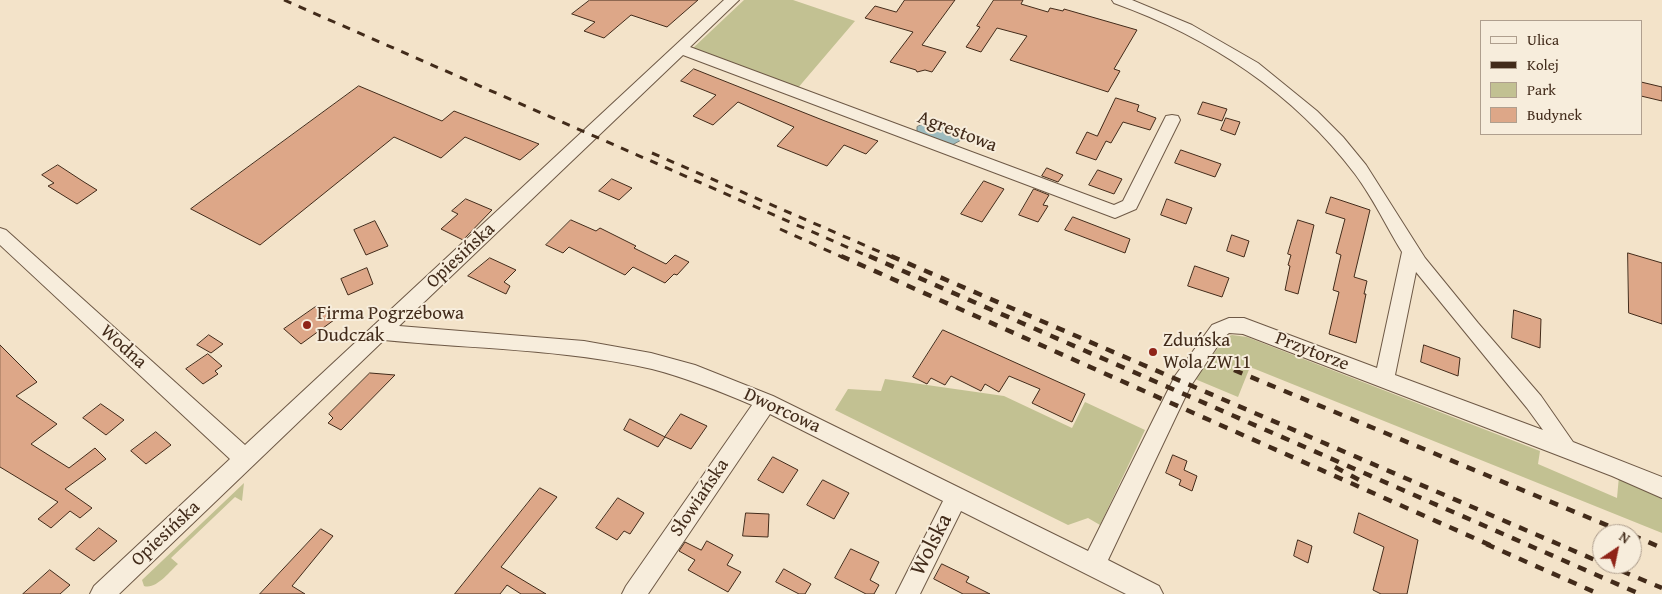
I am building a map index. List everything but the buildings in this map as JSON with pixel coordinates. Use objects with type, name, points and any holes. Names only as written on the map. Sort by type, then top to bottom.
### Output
[{"type":"street","name":"Opiesińska","points":[[102,594],[732,0]]},
{"type":"street","points":[[1119,0],[1167,18],[1263,74],[1287,92],[1335,138],[1361,171],[1411,252],[1477,336],[1536,404],[1558,433],[1566,449]]},
{"type":"street","name":"Agrestowa","points":[[681,49],[1115,212],[1130,205],[1172,120]]},
{"type":"street","name":"Wodna","points":[[0,235],[236,451],[247,458]]},
{"type":"street","points":[[1384,380],[1411,252]]},
{"type":"street","name":"Przytorze","points":[[1094,564],[1182,382],[1200,354],[1222,327],[1232,324],[1244,326],[1659,485]]},
{"type":"street","name":"Dworcowa","points":[[381,332],[593,350],[651,361],[706,376],[766,402],[1152,594]]},
{"type":"street","name":"Słowiańska","points":[[634,594],[766,402]]},
{"type":"street","name":"Wolska","points":[[908,594],[956,496]]},
{"type":"green space","points":[[744,0],[793,0],[855,21],[797,89],[693,48]]},
{"type":"green space","points":[[1232,335],[1247,337],[1540,451],[1538,464],[1617,498],[1619,476],[1662,497],[1662,533],[1250,367],[1238,397],[1195,379],[1226,337]]},
{"type":"green space","points":[[885,379],[1004,396],[1072,428],[1085,402],[1145,430],[1100,525],[1088,518],[1068,525],[835,410],[848,389],[881,391]]},
{"type":"green space","points":[[244,483],[242,501],[235,497],[171,558],[178,564],[167,575],[158,583],[144,586],[142,580]]},
{"type":"water","points":[[925,123],[941,125],[952,129],[963,139],[952,145],[917,132],[917,127]]},
{"type":"railway","points":[[284,0],[872,258]]},
{"type":"railway","points":[[652,153],[894,258]]},
{"type":"railway","points":[[780,229],[844,258]]},
{"type":"railway","points":[[841,256],[1492,546]]},
{"type":"railway","points":[[869,256],[1640,594]]},
{"type":"railway","points":[[891,256],[1592,559]]},
{"type":"railway","points":[[1234,370],[1604,524]]},
{"type":"railway","points":[[1335,467],[1365,483]]},
{"type":"railway","points":[[1642,539],[1662,548]]},
{"type":"railway","points":[[1486,544],[1599,594]]},
{"type":"railway","points":[[1629,574],[1662,588]]},
{"type":"place","name":"Firma Pogrzebowa Dudczak","points":[[307,325]]},
{"type":"place","name":"Zduńska Wola ZW11","points":[[1153,352]]}]
